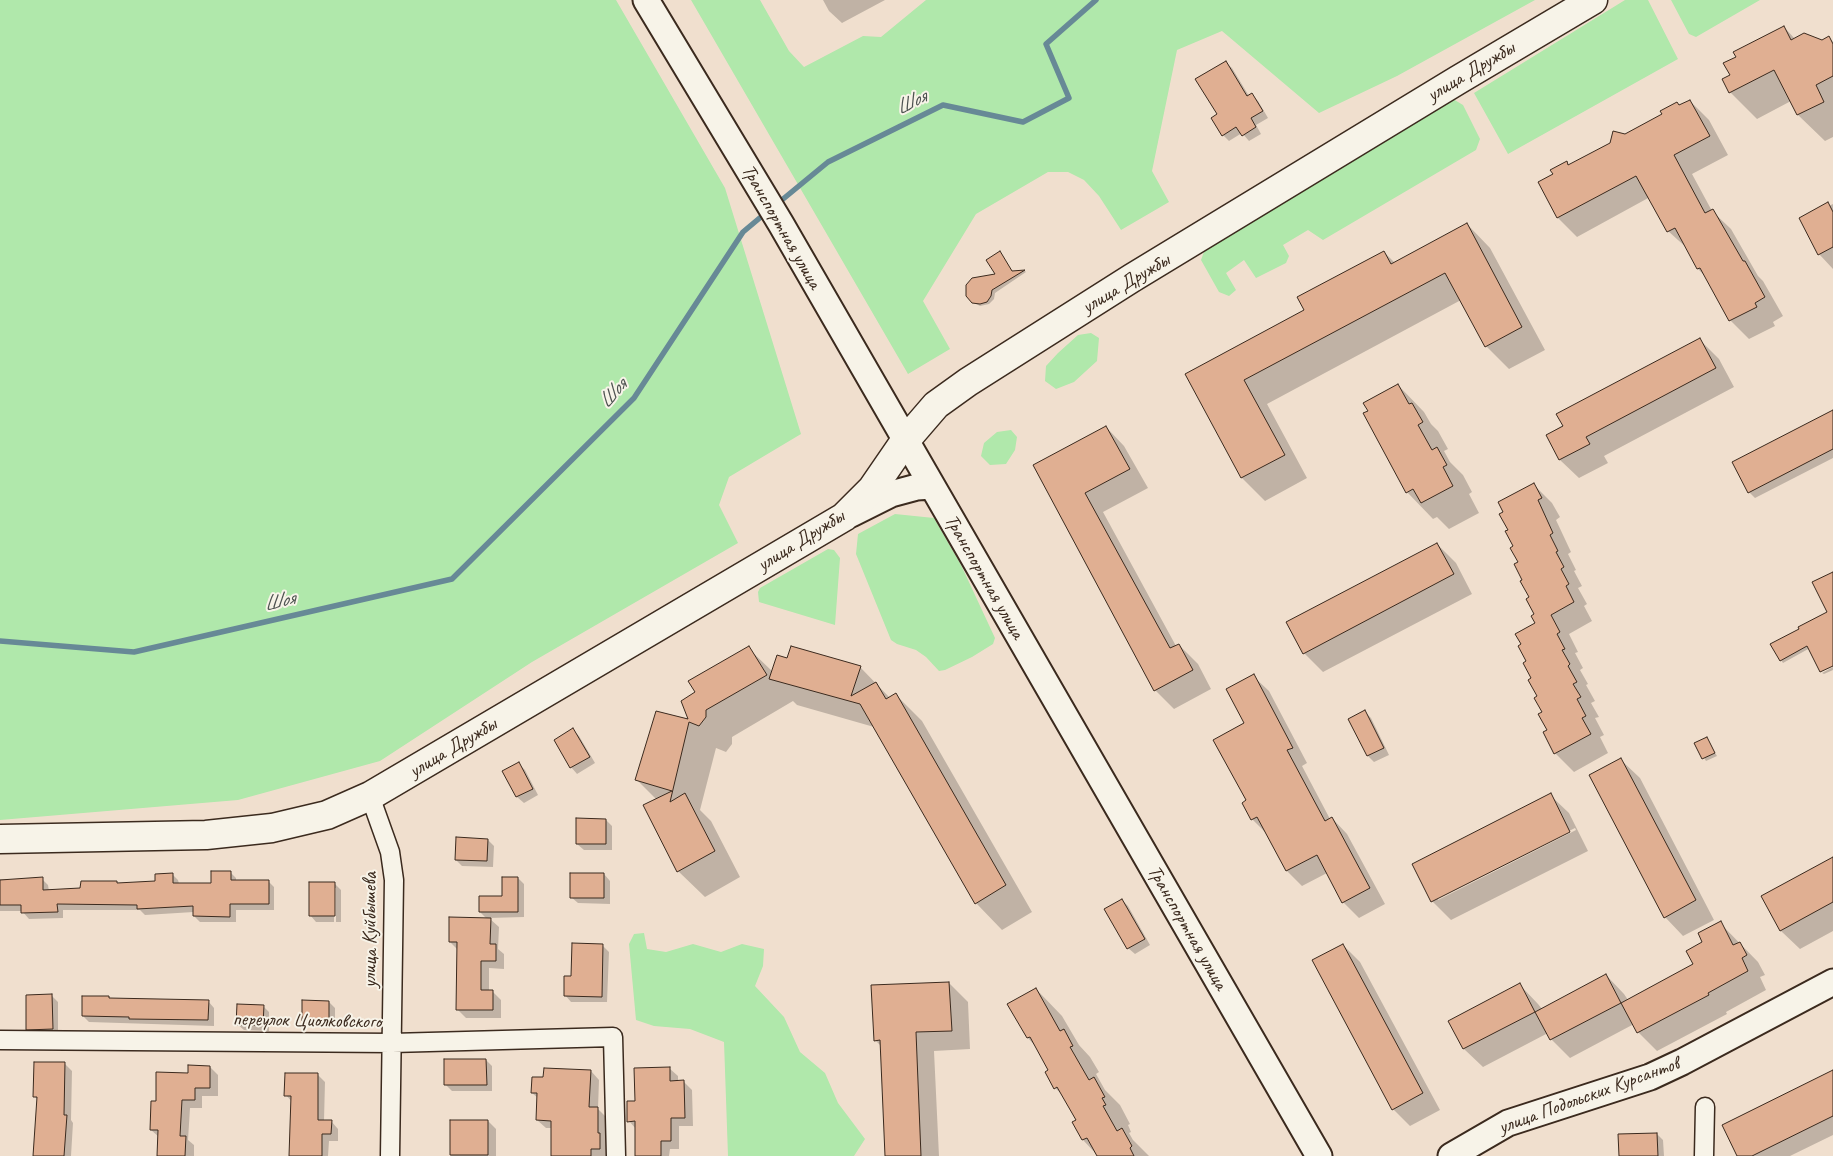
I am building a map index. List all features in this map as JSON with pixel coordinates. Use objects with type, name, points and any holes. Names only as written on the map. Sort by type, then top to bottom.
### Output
[{"type":"main road","name":"улица Дружбы","points":[[0,839],[196,835],[272,828],[327,815],[370,796],[844,517],[872,489],[905,441],[936,406],[968,382],[1132,278],[1593,0]]},
{"type":"street","name":"Транспортная улица","points":[[646,0],[781,224],[1319,1156]]},
{"type":"street","points":[[844,517],[891,494],[917,487],[931,486]]},
{"type":"street","name":"улица Куйбышева","points":[[370,796],[390,852],[394,880],[390,1156]]},
{"type":"street","name":"улица Подольских Курсантов","points":[[1451,1156],[1508,1123],[1650,1077],[1833,982]]},
{"type":"street","name":"переулок Циолковского","points":[[0,1040],[392,1043],[613,1038],[616,1156]]},
{"type":"street","points":[[1704,1156],[1705,1107]]},
{"type":"green space","points":[[0,0],[616,0],[725,188],[801,434],[729,477],[719,505],[738,543],[532,662],[380,761],[238,800],[0,820]]},
{"type":"green space","points":[[691,0],[760,0],[789,51],[804,67],[863,36],[881,37],[926,0],[1535,0],[1397,76],[1319,113],[1222,31],[1177,50],[1152,171],[1169,202],[1121,230],[1099,196],[1084,180],[1068,172],[1048,172],[976,214],[923,301],[950,349],[908,374]]},
{"type":"green space","points":[[1625,0],[1648,0],[1678,59],[1508,154],[1474,93]]},
{"type":"green space","points":[[1671,0],[1760,0],[1696,37],[1689,34]]},
{"type":"green space","points":[[1453,99],[1463,105],[1480,139],[1476,150],[1323,240],[1308,230],[1283,245],[1289,256],[1286,263],[1256,278],[1244,260],[1226,273],[1236,290],[1229,296],[1219,292],[1201,260],[1205,249]]},
{"type":"green space","points":[[1091,333],[1099,338],[1097,361],[1074,382],[1056,389],[1045,381],[1046,366],[1058,353],[1078,335]]},
{"type":"green space","points":[[1011,430],[1017,437],[1015,450],[1006,464],[990,465],[981,456],[984,443],[997,432]]},
{"type":"green space","points":[[895,514],[934,518],[961,565],[995,638],[993,644],[945,670],[939,671],[926,657],[916,650],[891,640],[856,554],[858,534]]},
{"type":"green space","points":[[828,549],[834,550],[840,558],[835,625],[759,602],[758,592],[760,588]]},
{"type":"green space","points":[[644,933],[647,949],[666,952],[693,944],[721,952],[742,944],[764,949],[763,966],[755,986],[784,1017],[800,1052],[825,1073],[838,1103],[865,1139],[854,1156],[728,1156],[724,1042],[690,1029],[654,1026],[636,1020],[629,944],[634,934]]},
{"type":"building","points":[[1784,26],[1791,40],[1804,33],[1822,40],[1829,36],[1833,44],[1833,76],[1816,85],[1824,102],[1797,115],[1774,70],[1729,93],[1722,79],[1730,75],[1723,63],[1736,57],[1733,52]]},
{"type":"building","points":[[1226,61],[1247,96],[1252,93],[1263,111],[1251,118],[1256,127],[1242,136],[1236,127],[1222,136],[1211,118],[1217,114],[1195,79]]},
{"type":"building","points":[[1690,100],[1710,136],[1674,155],[1705,213],[1713,209],[1765,297],[1755,303],[1757,307],[1729,321],[1700,268],[1697,269],[1675,228],[1667,232],[1636,176],[1557,218],[1538,182],[1553,174],[1550,170],[1567,161],[1568,165],[1610,143],[1613,131],[1625,134],[1662,114],[1660,111],[1677,102],[1679,105]]},
{"type":"building","points":[[1828,202],[1833,212],[1833,247],[1818,255],[1799,218]]},
{"type":"building","points":[[1467,223],[1522,327],[1485,347],[1445,273],[1244,380],[1285,455],[1241,478],[1185,374],[1304,310],[1297,297],[1384,251],[1391,264]]},
{"type":"building","points":[[1000,251],[1012,271],[1025,270],[992,290],[987,302],[980,304],[972,303],[966,296],[966,285],[972,278],[995,274],[986,260]]},
{"type":"building","points":[[1700,338],[1716,368],[1586,437],[1590,444],[1559,460],[1546,435],[1563,426],[1556,414]]},
{"type":"building","points":[[1398,384],[1409,404],[1412,403],[1423,422],[1418,425],[1432,450],[1437,447],[1447,465],[1443,467],[1453,486],[1421,503],[1413,489],[1406,493],[1363,413],[1368,411],[1363,403]]},
{"type":"building","points":[[1833,410],[1833,449],[1748,493],[1732,462]]},
{"type":"building","points":[[1106,426],[1130,469],[1085,493],[1170,648],[1179,644],[1193,670],[1154,691],[1033,465]]},
{"type":"building","points":[[1534,483],[1542,498],[1538,500],[1553,533],[1550,535],[1564,567],[1561,569],[1569,584],[1566,586],[1574,602],[1551,615],[1560,632],[1557,634],[1565,649],[1562,650],[1570,664],[1568,666],[1577,682],[1573,684],[1581,697],[1577,699],[1586,716],[1582,718],[1591,734],[1554,754],[1543,732],[1547,730],[1538,714],[1542,712],[1534,698],[1537,696],[1528,680],[1531,678],[1523,663],[1526,661],[1518,646],[1521,644],[1515,634],[1535,623],[1531,616],[1534,614],[1526,599],[1529,597],[1520,581],[1522,580],[1514,564],[1518,562],[1510,548],[1513,546],[1505,531],[1508,530],[1499,514],[1503,512],[1498,502]]},
{"type":"building","points":[[1437,543],[1454,574],[1303,654],[1286,622]]},
{"type":"building","points":[[1833,572],[1833,666],[1820,672],[1807,646],[1780,661],[1770,644],[1827,612],[1812,582]]},
{"type":"building","points":[[749,646],[767,675],[706,710],[706,717],[699,726],[689,722],[670,802],[685,793],[715,851],[677,872],[643,805],[672,791],[635,780],[656,711],[688,719],[681,701],[695,692],[688,681]]},
{"type":"building","points":[[791,646],[861,666],[851,696],[876,682],[886,699],[896,693],[1006,885],[975,904],[860,704],[769,679],[777,655],[787,658]]},
{"type":"building","points":[[1254,674],[1293,748],[1287,750],[1325,821],[1332,817],[1370,888],[1342,903],[1317,855],[1286,871],[1257,817],[1251,820],[1242,803],[1246,800],[1213,740],[1244,723],[1226,689]]},
{"type":"building","points":[[1365,710],[1384,748],[1367,756],[1348,719]]},
{"type":"building","points":[[573,728],[590,757],[570,768],[554,740]]},
{"type":"building","points":[[1707,737],[1715,753],[1702,759],[1694,743]]},
{"type":"building","points":[[1621,758],[1696,900],[1664,918],[1589,775]]},
{"type":"building","points":[[519,762],[533,789],[516,797],[502,771]]},
{"type":"building","points":[[1551,793],[1570,832],[1431,902],[1412,864]]},
{"type":"building","points":[[576,818],[606,819],[606,844],[576,844]]},
{"type":"building","points":[[456,837],[488,839],[487,861],[455,860]]},
{"type":"building","points":[[1833,857],[1833,902],[1780,931],[1761,896]]},
{"type":"building","points":[[211,871],[231,871],[231,880],[269,880],[269,904],[230,904],[230,917],[193,916],[193,906],[137,909],[137,905],[57,904],[58,912],[21,913],[21,905],[0,905],[0,880],[43,877],[43,890],[80,888],[81,881],[117,881],[117,883],[155,881],[155,874],[173,873],[173,883],[211,883]]},
{"type":"building","points":[[570,873],[604,873],[604,898],[570,898]]},
{"type":"building","points":[[502,877],[518,877],[518,912],[479,912],[479,896],[502,896]]},
{"type":"building","points":[[309,882],[335,882],[335,916],[309,916]]},
{"type":"building","points":[[1122,899],[1145,939],[1127,949],[1104,909]]},
{"type":"building","points":[[449,917],[491,918],[490,944],[496,944],[496,961],[481,961],[481,990],[493,990],[493,1010],[456,1010],[457,942],[449,942]]},
{"type":"building","points":[[1721,921],[1733,945],[1740,942],[1747,955],[1742,958],[1748,971],[1708,993],[1709,995],[1637,1033],[1621,1003],[1693,964],[1686,951],[1702,942],[1698,933]]},
{"type":"building","points":[[572,943],[603,944],[602,997],[564,996],[564,976],[571,976]]},
{"type":"building","points":[[1343,944],[1423,1093],[1392,1110],[1312,960]]},
{"type":"building","points":[[1606,974],[1621,1003],[1550,1040],[1535,1012]]},
{"type":"building","points":[[949,982],[952,1031],[916,1032],[921,1156],[885,1156],[880,1040],[874,1041],[871,985]]},
{"type":"building","points":[[1520,983],[1535,1012],[1463,1049],[1448,1021]]},
{"type":"building","points":[[1036,988],[1060,1031],[1064,1029],[1073,1046],[1070,1047],[1089,1080],[1094,1077],[1105,1097],[1102,1098],[1106,1105],[1103,1106],[1117,1131],[1122,1128],[1132,1146],[1130,1148],[1134,1156],[1097,1156],[1087,1138],[1082,1140],[1072,1122],[1076,1120],[1057,1087],[1054,1089],[1045,1072],[1048,1070],[1030,1037],[1027,1038],[1007,1004]]},
{"type":"building","points":[[52,994],[53,1029],[26,1030],[26,995]]},
{"type":"building","points":[[82,996],[209,1000],[208,1020],[129,1019],[129,1017],[82,1016]]},
{"type":"building","points":[[302,1000],[329,1001],[329,1021],[302,1021]]},
{"type":"building","points":[[237,1004],[264,1005],[263,1025],[236,1025]]},
{"type":"building","points":[[444,1059],[486,1059],[487,1085],[444,1085]]},
{"type":"building","points":[[34,1062],[65,1062],[64,1115],[67,1115],[64,1156],[33,1156],[37,1097],[33,1097]]},
{"type":"building","points":[[188,1065],[210,1066],[210,1088],[195,1088],[195,1100],[182,1100],[180,1136],[186,1136],[185,1156],[157,1156],[158,1130],[150,1130],[151,1101],[156,1101],[156,1072],[188,1073]]},
{"type":"building","points":[[670,1067],[670,1081],[684,1080],[685,1118],[671,1118],[671,1141],[661,1141],[661,1156],[635,1156],[635,1121],[627,1122],[627,1101],[635,1101],[634,1068]]},
{"type":"building","points":[[544,1068],[591,1070],[589,1107],[598,1107],[600,1149],[591,1149],[591,1156],[551,1156],[551,1121],[536,1120],[537,1093],[531,1093],[532,1077],[543,1077]]},
{"type":"building","points":[[1833,1070],[1833,1116],[1752,1156],[1737,1156],[1722,1125]]},
{"type":"building","points":[[285,1073],[318,1073],[318,1120],[332,1120],[331,1134],[322,1134],[322,1156],[289,1156],[291,1096],[284,1096]]},
{"type":"building","points":[[450,1120],[488,1120],[488,1155],[450,1155]]},
{"type":"building","points":[[1657,1133],[1658,1156],[1619,1156],[1618,1134]]},
{"type":"waterway","name":"Шоя","points":[[777,204],[828,162],[943,105],[1023,122],[1069,98],[1046,44],[1096,0]]},
{"type":"waterway","name":"Шоя","points":[[0,641],[134,652],[452,579],[634,398],[743,232],[768,211]]}]
